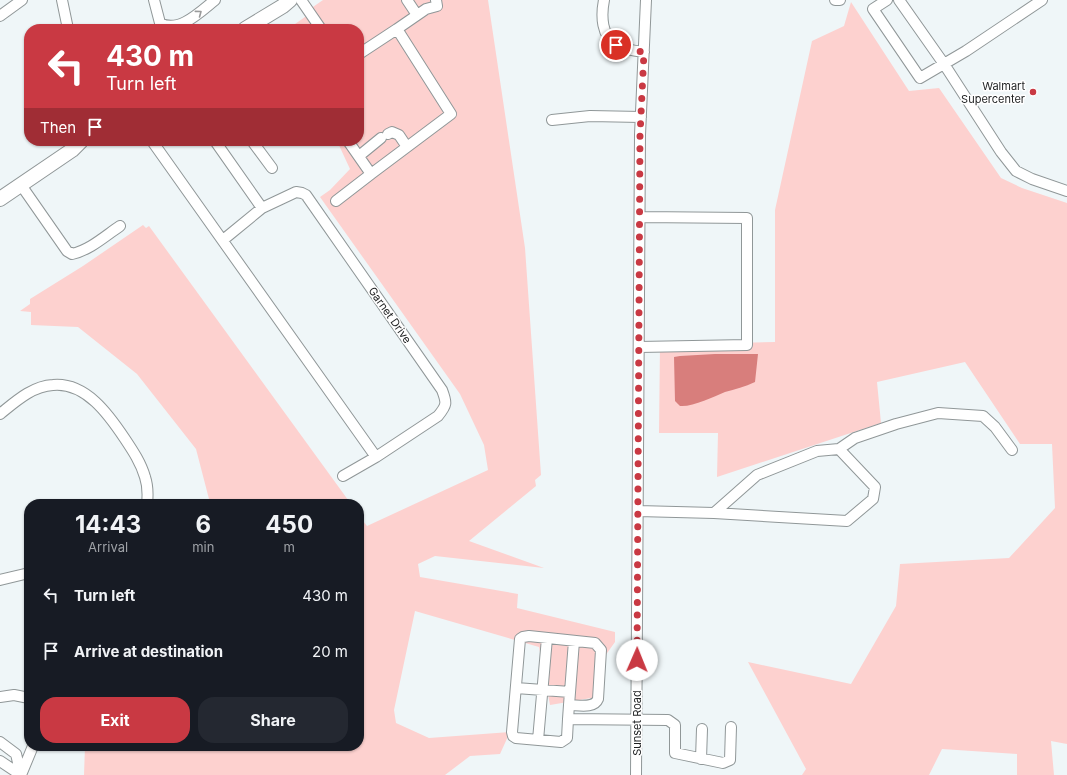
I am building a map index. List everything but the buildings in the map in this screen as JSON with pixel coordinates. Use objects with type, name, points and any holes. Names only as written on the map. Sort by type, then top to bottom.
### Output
[{"type":"highway","points":[[253,24],[290,0]]},
{"type":"highway","points":[[0,199],[72,150],[76,146]]},
{"type":"street","points":[[0,16],[22,0]]},
{"type":"street","points":[[62,0],[67,24]]},
{"type":"street","points":[[154,0],[160,23],[162,24]]},
{"type":"street","points":[[180,24],[196,16],[215,0]]},
{"type":"street","points":[[301,0],[318,24]]},
{"type":"street","points":[[407,0],[417,15]]},
{"type":"street","points":[[364,51],[426,9],[437,6],[436,0]]},
{"type":"street","points":[[604,0],[602,6],[604,28],[608,38],[616,45],[629,50],[644,52]]},
{"type":"street","name":"Sunset Road","points":[[636,775],[641,116],[646,0]]},
{"type":"street","points":[[835,0],[840,0]]},
{"type":"street","points":[[887,0],[873,9],[920,78],[1042,0]]},
{"type":"street","points":[[899,0],[944,64],[1001,152],[1016,171],[1032,179],[1067,191]]},
{"type":"street","points":[[336,201],[451,114],[397,29]]},
{"type":"street","points":[[552,120],[590,116],[641,116]]},
{"type":"street","points":[[359,156],[384,136],[392,132],[399,136],[407,147]]},
{"type":"street","points":[[155,146],[376,457]]},
{"type":"street","points":[[219,146],[262,208]]},
{"type":"street","points":[[256,146],[272,168]]},
{"type":"street","points":[[352,146],[371,174]]},
{"type":"street","points":[[21,185],[67,251],[72,254],[80,253],[89,248],[120,226]]},
{"type":"street","name":"Garnet Drive","points":[[223,240],[262,208],[296,192],[306,195],[442,390],[446,401],[445,406],[438,416],[376,457],[343,476]]},
{"type":"street","points":[[639,347],[747,345],[748,218],[640,217]]},
{"type":"street","points":[[0,414],[23,396],[45,386],[60,385],[82,393],[107,413],[133,450],[145,477],[148,488],[147,499]]},
{"type":"street","points":[[714,513],[757,475],[817,451],[839,449],[855,438],[896,424],[938,414],[983,416],[995,427],[1012,450]]},
{"type":"street","points":[[638,511],[714,513],[847,521],[873,499],[875,487],[839,449]]},
{"type":"street","points":[[0,580],[24,574]]},
{"type":"street","points":[[569,705],[593,705],[597,702],[601,650],[595,643],[528,636],[522,637],[520,639],[512,732],[513,736],[516,738],[561,742],[566,740],[574,641]]},
{"type":"street","points":[[538,740],[547,638]]},
{"type":"street","points":[[516,688],[570,692]]},
{"type":"street","points":[[0,697],[14,695],[24,697]]},
{"type":"street","points":[[568,719],[668,720],[675,725],[675,753],[723,763],[730,760],[731,726]]},
{"type":"street","points":[[701,759],[702,729]]},
{"type":"street","points":[[0,742],[16,754],[21,775]]},
{"type":"street","points":[[21,775],[31,751]]},
{"type":"street","points":[[0,761],[21,775]]},
{"type":"shaded area","points":[[323,0],[488,0],[525,248],[541,475],[535,480],[536,486],[469,541],[544,568],[435,556],[418,564],[420,577],[518,594],[517,608],[615,632],[615,642],[600,663],[603,696],[550,705],[539,647],[415,611],[394,710],[396,723],[429,738],[510,732],[500,754],[470,756],[445,775],[84,775],[85,751],[364,751],[364,522],[367,526],[488,470],[484,445],[460,394],[320,197],[330,190],[350,169],[339,146],[364,146],[364,24],[295,24],[312,12],[310,9]]},
{"type":"shaded area","points":[[851,2],[909,91],[939,88],[1001,178],[1022,188],[1067,203],[1067,744],[1051,741],[1054,775],[1017,775],[1017,754],[942,749],[929,775],[802,775],[806,769],[748,662],[851,684],[896,606],[900,564],[1009,558],[1055,508],[1052,444],[1020,444],[965,362],[877,382],[881,423],[717,477],[718,433],[659,433],[660,345],[775,342],[775,210],[812,41],[844,26]]},
{"type":"shaded area","points":[[143,225],[146,228],[149,226],[347,499],[209,499],[196,449],[137,374],[78,327],[31,325],[31,312],[20,311],[30,304],[30,299],[83,266]]},
{"type":"shaded area","points":[[715,354],[758,354],[755,382],[697,403],[680,406],[675,401],[674,357]]},
{"type":"place","name":"Walmart Supercenter","points":[[1033,92]]},
{"type":"route","points":[[616,45],[629,50],[644,52],[640,135],[641,183],[637,660]]}]
